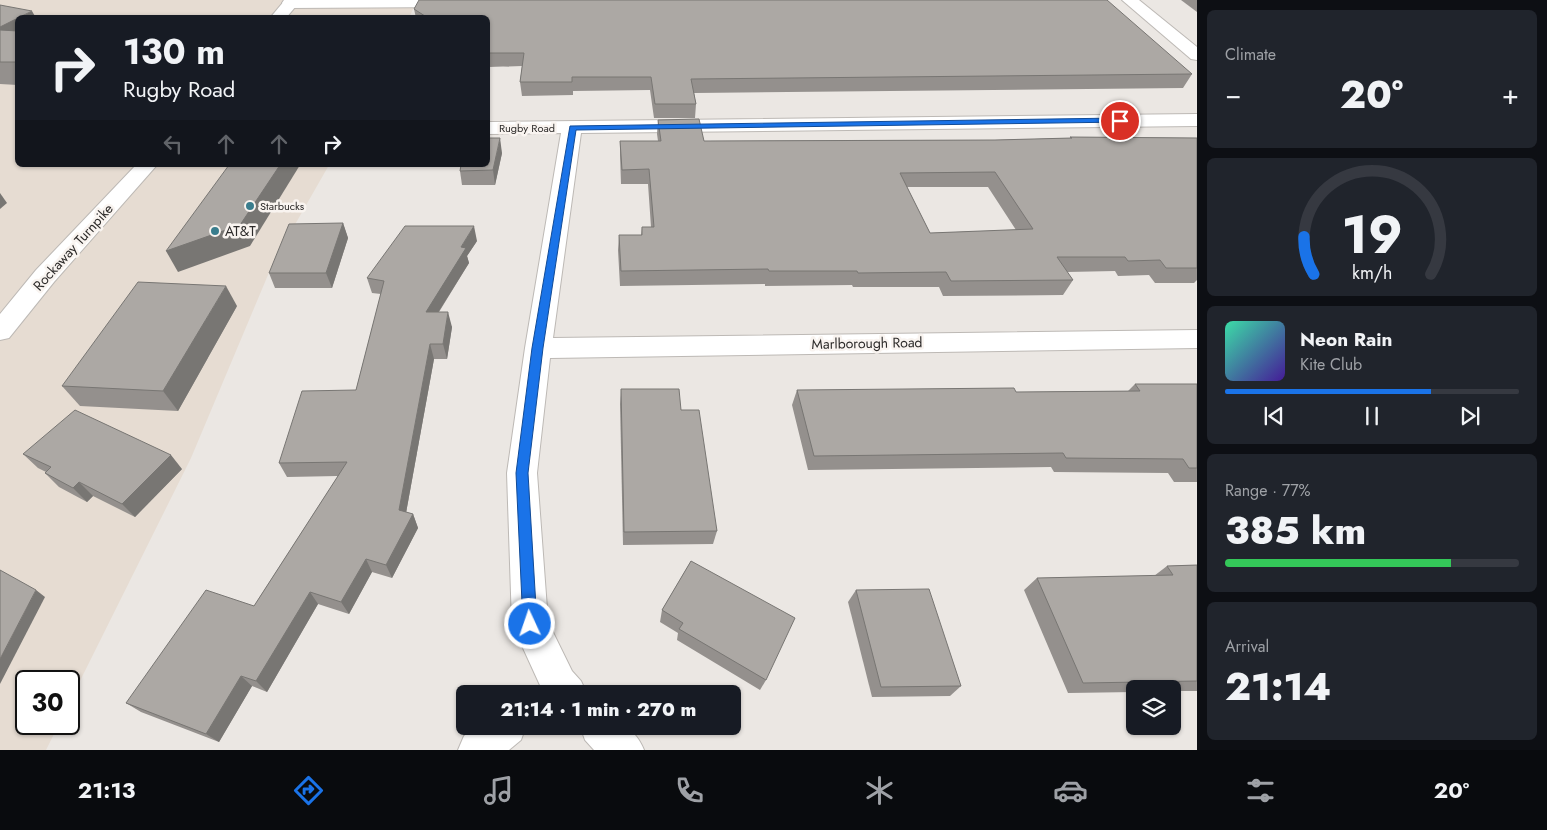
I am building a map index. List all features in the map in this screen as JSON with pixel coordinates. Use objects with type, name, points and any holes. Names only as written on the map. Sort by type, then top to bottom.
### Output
[{"type":"street","points":[[1130,0],[1197,55]]},
{"type":"street","points":[[280,15],[292,1],[468,2]]},
{"type":"street","name":"Rugby Road","points":[[490,128],[1197,120]]},
{"type":"street","points":[[556,685],[530,624],[522,473],[538,348],[572,128]]},
{"type":"street","name":"Rockaway Turnpike","points":[[0,331],[45,276],[145,167]]},
{"type":"street","name":"Marlborough Road","points":[[538,348],[1197,339]]},
{"type":"street","points":[[478,750],[496,735]]},
{"type":"street","points":[[607,735],[617,746],[624,750]]},
{"type":"shaded area","points":[[0,0],[417,0],[410,15],[15,15],[15,167],[328,167],[273,263],[191,458],[80,681],[80,670],[15,670],[15,735],[54,735],[46,750],[0,750]]},
{"type":"building","points":[[419,0],[1107,0],[1192,74],[691,79],[696,104],[655,104],[651,77],[572,77],[572,82],[520,82],[524,53],[490,53],[490,15],[423,15],[414,9]]},
{"type":"building","points":[[0,5],[32,11],[24,15],[15,15],[15,20],[0,27]]},
{"type":"building","points":[[0,30],[15,31],[15,62],[0,62]]},
{"type":"building","points":[[699,119],[704,141],[1072,138],[1070,137],[1197,138],[1197,268],[1166,268],[1160,260],[1128,261],[1125,257],[1057,257],[1073,280],[951,281],[946,272],[858,273],[857,271],[769,271],[768,269],[621,271],[619,235],[642,235],[642,227],[654,227],[649,169],[622,170],[620,141],[661,141],[658,120]],"holes":[[[995,172],[1033,229],[930,233],[900,173]]]},
{"type":"building","points":[[490,138],[500,138],[493,170],[460,171],[461,167],[490,167]]},
{"type":"building","points":[[228,167],[279,167],[240,225],[166,251]]},
{"type":"building","points":[[343,223],[326,273],[269,273],[289,224]]},
{"type":"building","points":[[405,226],[474,226],[461,247],[466,248],[426,312],[448,312],[443,344],[430,344],[399,510],[413,514],[386,565],[366,559],[341,602],[310,592],[256,681],[241,676],[206,734],[126,703],[206,590],[254,606],[347,462],[279,463],[302,391],[356,390],[384,281],[367,278]]},
{"type":"building","points":[[138,282],[226,286],[163,391],[62,386]]},
{"type":"building","points":[[1135,384],[1197,384],[1197,468],[1189,468],[1183,459],[1066,458],[1063,453],[814,456],[797,390],[1014,388],[1016,392],[1140,391]]},
{"type":"building","points":[[621,389],[679,389],[681,410],[699,410],[717,531],[624,532]]},
{"type":"building","points":[[75,410],[171,455],[122,504],[79,482],[73,488],[45,473],[51,467],[23,454]]},
{"type":"building","points":[[691,561],[795,618],[766,680],[679,629],[683,623],[662,610]]},
{"type":"building","points":[[1197,565],[1197,681],[1126,680],[1126,682],[1083,683],[1037,578],[1173,575],[1167,566]]},
{"type":"building","points":[[0,570],[36,590],[0,659]]},
{"type":"building","points":[[929,589],[961,686],[881,687],[856,590]]},
{"type":"place","name":"Starbucks","points":[[250,206]]},
{"type":"place","name":"AT&T","points":[[215,231]]},
{"type":"route","points":[[530,624],[522,473],[538,348],[572,128],[1120,121]]}]
